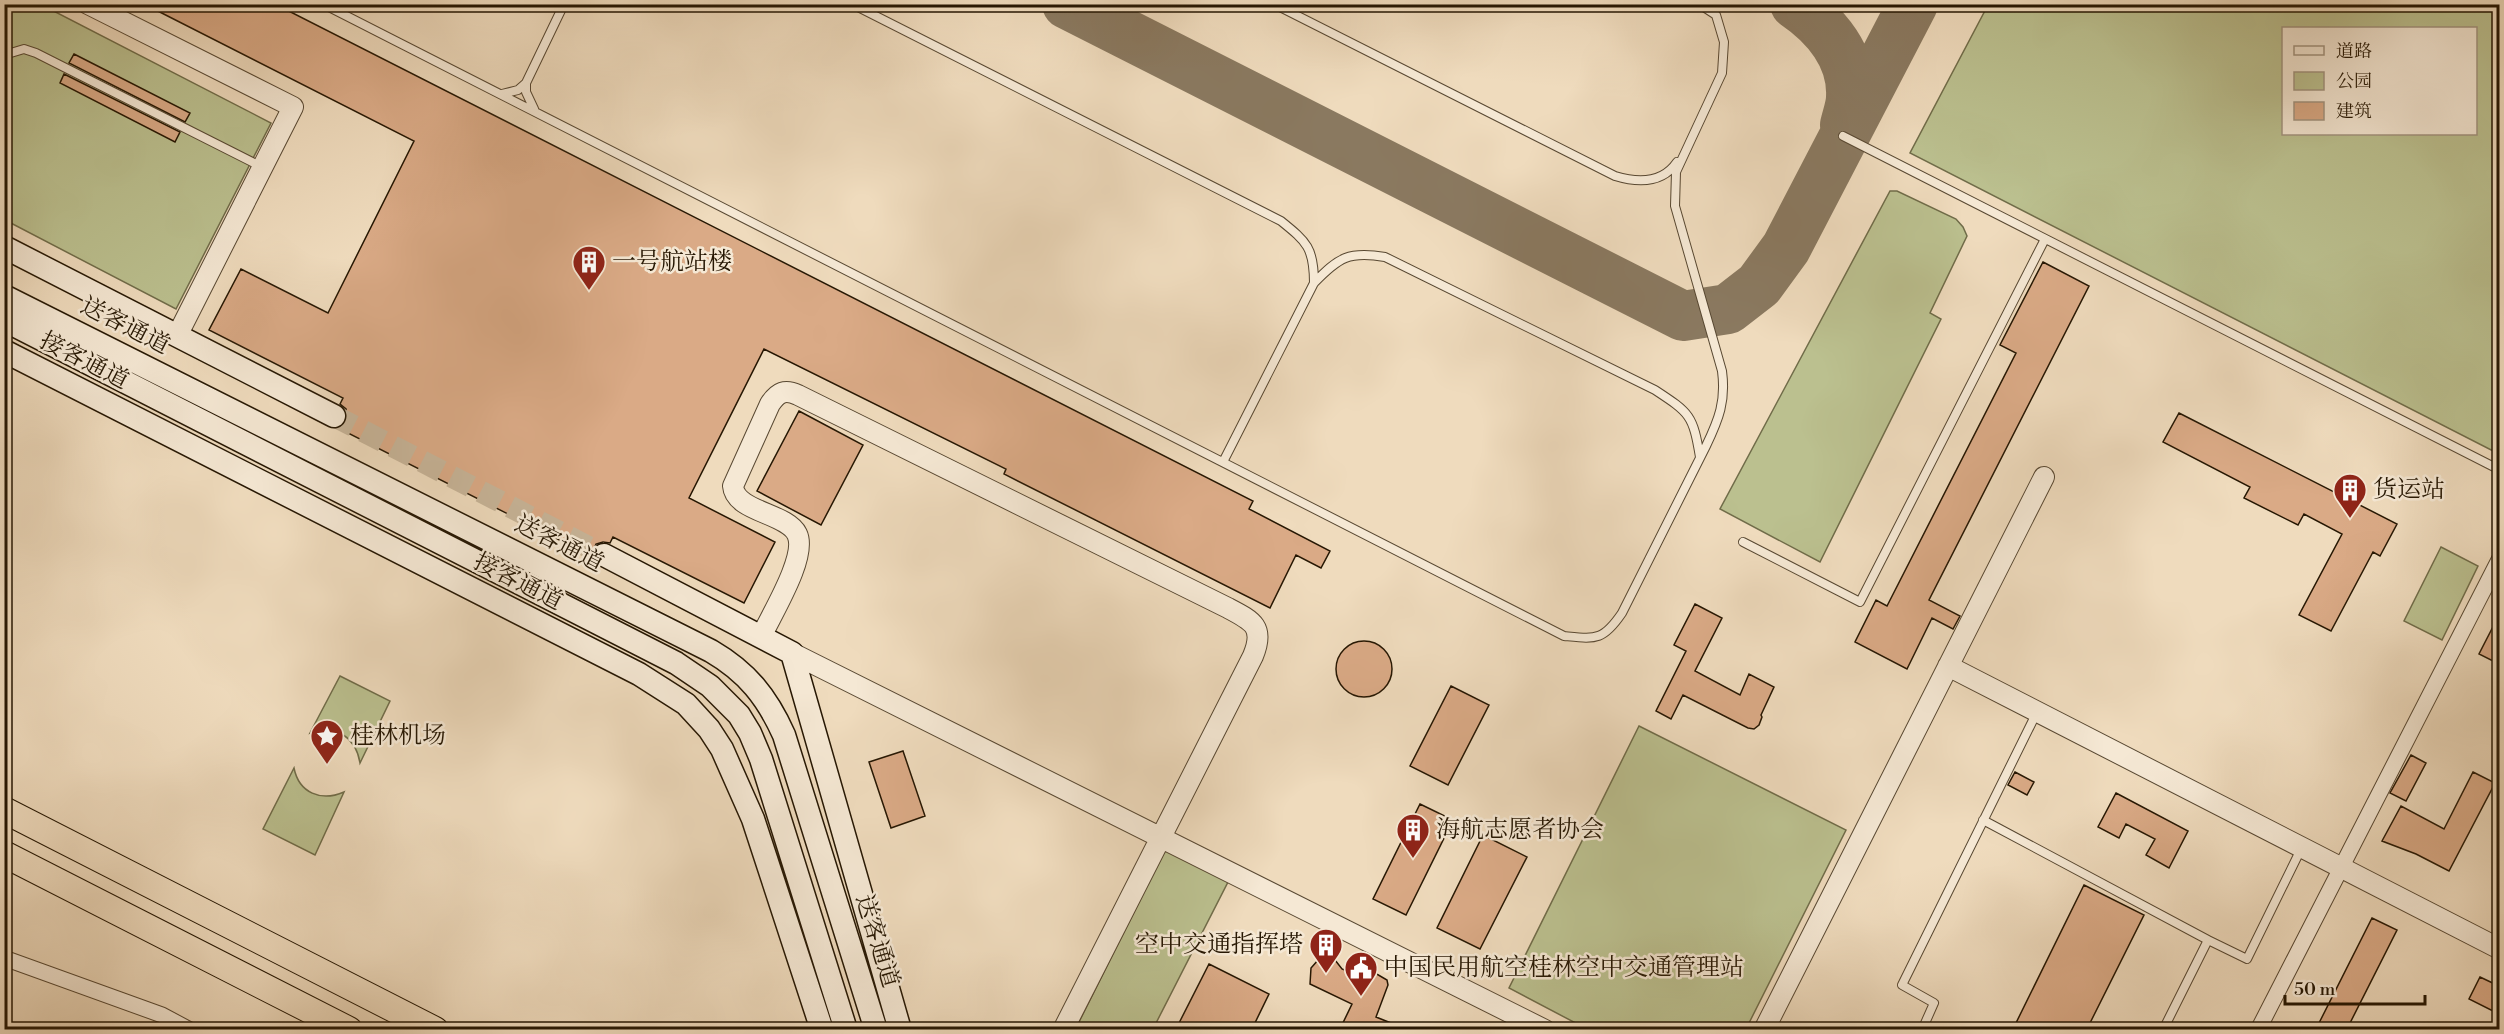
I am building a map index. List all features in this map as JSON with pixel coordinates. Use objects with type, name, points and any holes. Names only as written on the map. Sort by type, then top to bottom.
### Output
[{"type":"highway","points":[[4,810],[435,1029]]},
{"type":"highway","points":[[4,854],[349,1029]]},
{"type":"main road","points":[[4,247],[334,416]]},
{"type":"main road","name":"送客通道","points":[[4,296],[701,645],[735,666],[758,688],[776,717],[845,925],[876,1029]]},
{"type":"main road","name":"送客通道","points":[[4,320],[676,663],[710,687],[739,715],[761,759],[846,1029]]},
{"type":"main road","name":"接客通道","points":[[4,351],[639,674],[686,704],[709,729],[738,781],[753,819],[822,1029]]},
{"type":"main road","points":[[604,555],[792,653],[900,1029]]},
{"type":"street","points":[[88,4],[293,107],[177,336]]},
{"type":"street","points":[[761,637],[798,558],[800,541],[790,526],[738,498],[733,486],[770,404],[777,395],[788,392],[1252,622],[1258,633],[1257,645],[1063,1029]]},
{"type":"street","points":[[1764,1029],[2044,477]]},
{"type":"street","points":[[2258,1029],[2499,558]]},
{"type":"street","points":[[792,653],[1545,1029]]},
{"type":"street","points":[[1948,666],[2499,949]]},
{"type":"street","points":[[4,958],[162,1015],[190,1029]]},
{"type":"lane","points":[[323,4],[1563,636],[1593,639],[1610,631],[1622,613],[1717,422],[1725,393],[1722,371],[1675,206],[1676,172],[1722,73],[1724,42],[1716,15],[1699,4]]},
{"type":"lane","points":[[501,94],[518,90],[526,83],[564,4]]},
{"type":"lane","points":[[852,4],[1281,221],[1306,242],[1314,265],[1314,283]]},
{"type":"lane","points":[[1274,4],[1615,176],[1632,181],[1656,179],[1671,171],[1684,151]]},
{"type":"lane","points":[[4,55],[24,49],[36,53],[263,167]]},
{"type":"lane","points":[[526,83],[528,101],[535,111]]},
{"type":"lane","points":[[1843,136],[2499,470]]},
{"type":"lane","points":[[1743,542],[1860,602],[2045,239]]},
{"type":"lane","points":[[1223,462],[1314,283],[1332,264],[1360,253],[1385,257],[1655,390],[1683,408],[1695,428],[1700,457]]},
{"type":"lane","points":[[1922,1029],[1934,1003],[1902,985],[2037,712]]},
{"type":"lane","points":[[1983,820],[2247,959],[2301,847]]},
{"type":"lane","points":[[2163,1029],[2208,940]]},
{"type":"green space","points":[[4,5],[42,5],[271,123],[176,309],[5,220]]},
{"type":"green space","points":[[1988,5],[2499,5],[2499,454],[1910,153]]},
{"type":"green space","points":[[1890,191],[1897,191],[1956,219],[1967,236],[1930,313],[1941,319],[1820,562],[1720,509]]},
{"type":"green space","points":[[2441,547],[2478,566],[2442,640],[2404,621]]},
{"type":"green space","points":[[340,676],[390,701],[360,763],[354,746],[343,735],[328,730],[310,733]]},
{"type":"green space","points":[[1639,726],[1846,830],[1746,1029],[1587,1029],[1509,988]]},
{"type":"green space","points":[[294,768],[301,784],[312,793],[327,796],[344,792],[315,855],[263,829]]},
{"type":"green space","points":[[1165,850],[1229,880],[1153,1029],[1075,1030]]},
{"type":"building","name":"一号航站楼","points":[[144,4],[275,4],[1253,501],[1249,509],[1330,551],[1321,568],[1296,555],[1270,608],[1004,474],[1006,469],[764,349],[689,498],[775,542],[744,603],[613,537],[610,543],[596,544],[591,556],[338,428],[346,423],[346,409],[340,404],[343,398],[209,330],[241,269],[328,313],[414,141]]},
{"type":"building","points":[[74,54],[190,113],[185,122],[69,63]]},
{"type":"building","points":[[64,74],[180,132],[175,142],[60,83]]},
{"type":"building","points":[[2043,262],[2089,286],[1929,600],[1960,616],[1953,629],[1932,618],[1907,669],[1855,642],[1876,600],[1887,606],[2016,353],[2000,345]]},
{"type":"building","points":[[799,411],[863,445],[821,525],[757,491]]},
{"type":"building","name":"货运站","points":[[2179,413],[2397,524],[2380,556],[2373,552],[2331,631],[2299,615],[2342,534],[2304,514],[2298,525],[2244,498],[2250,487],[2163,442]]},
{"type":"building","points":[[1695,604],[1722,618],[1695,671],[1740,695],[1749,674],[1774,687],[1761,715],[1759,725],[1754,729],[1683,695],[1671,719],[1656,711],[1686,651],[1674,645]]},
{"type":"building","points":[[2499,615],[2499,664],[2479,654]]},
{"type":"building","points":[[1358,641],[1370,641],[1380,645],[1388,653],[1392,669],[1388,685],[1380,693],[1370,697],[1358,697],[1348,693],[1340,685],[1336,675],[1336,663],[1340,653],[1348,645]]},
{"type":"building","points":[[1451,686],[1489,705],[1448,785],[1410,766]]},
{"type":"building","points":[[903,751],[925,816],[891,828],[869,762]]},
{"type":"building","points":[[2411,755],[2426,763],[2406,801],[2390,793]]},
{"type":"building","points":[[2015,772],[2034,782],[2027,795],[2008,785]]},
{"type":"building","points":[[2473,772],[2495,783],[2449,871],[2416,854],[2382,841],[2401,806],[2444,829]]},
{"type":"building","points":[[2116,793],[2188,831],[2169,868],[2146,855],[2155,839],[2126,824],[2119,838],[2098,827]]},
{"type":"building","name":"海航志愿者协会","points":[[1420,804],[1453,820],[1406,915],[1373,899]]},
{"type":"building","points":[[1483,835],[1527,857],[1480,949],[1437,928]]},
{"type":"building","points":[[2084,885],[2144,915],[2087,1029],[2013,1029]]},
{"type":"building","points":[[2372,918],[2397,930],[2347,1029],[2316,1029]]},
{"type":"building","name":"中国民用航空桂林空中交通管理站","points":[[1319,959],[1335,960],[1342,969],[1368,980],[1375,973],[1387,980],[1388,985],[1376,1017],[1406,1029],[1340,1029],[1352,1004],[1310,984],[1311,968]]},
{"type":"building","points":[[1209,964],[1269,994],[1252,1029],[1176,1029]]},
{"type":"building","points":[[2480,977],[2499,986],[2499,1014],[2469,999]]},
{"type":"taxiway","points":[[1067,4],[1683,316],[1728,309],[1759,285],[1786,248],[1913,4]]},
{"type":"taxiway","points":[[1795,4],[1827,32],[1842,56],[1850,82],[1851,100],[1845,125]]},
{"type":"tunnel","points":[[334,416],[604,555]]},
{"type":"place","name":"一号航站楼","points":[[589,291]]},
{"type":"place","name":"货运站","points":[[2350,519]]},
{"type":"place","name":"桂林机场","points":[[327,765]]},
{"type":"place","name":"海航志愿者协会","points":[[1413,859]]},
{"type":"place","name":"空中交通指挥塔","points":[[1326,974]]},
{"type":"place","name":"中国民用航空桂林空中交通管理站","points":[[1361,997]]}]
